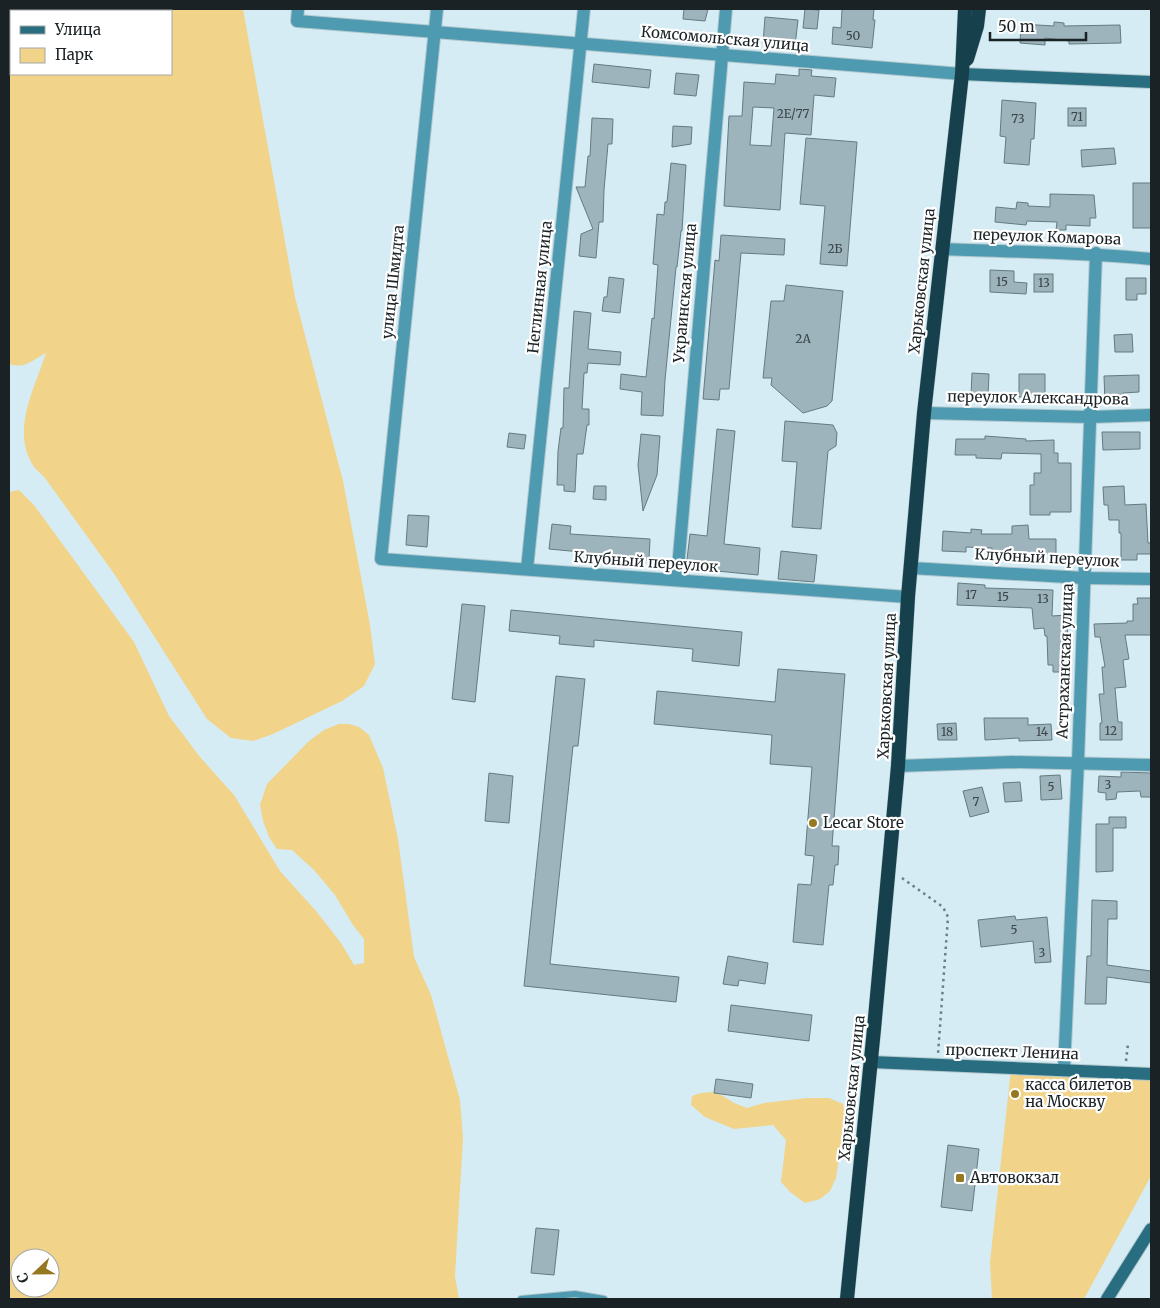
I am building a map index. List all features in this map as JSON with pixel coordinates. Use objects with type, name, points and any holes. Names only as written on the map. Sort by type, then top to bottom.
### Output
[{"type":"highway","name":"Харьковская улица","points":[[847,1299],[898,766],[908,597],[924,413],[962,74],[965,9]]},
{"type":"highway","name":"Харьковская улица","points":[[962,74],[977,26],[979,9]]},
{"type":"main road","name":"Комсомольская улица","points":[[962,74],[1151,82]]},
{"type":"main road","name":"проспект Ленина","points":[[871,1062],[1151,1074]]},
{"type":"main road","points":[[1108,1299],[1151,1229]]},
{"type":"street","name":"улица Шмидта","points":[[380,558],[437,9]]},
{"type":"street","name":"Неглинная улица","points":[[527,569],[584,9]]},
{"type":"street","name":"Украинская улица","points":[[677,580],[726,9]]},
{"type":"street","name":"Комсомольская улица","points":[[298,15],[435,32],[962,74]]},
{"type":"street","name":"переулок Комарова","points":[[942,249],[1037,253],[1096,253],[1151,259]]},
{"type":"street","name":"Астраханская улица","points":[[1064,1069],[1078,762],[1096,253]]},
{"type":"street","name":"переулок Александрова","points":[[924,413],[1090,417],[1151,415]]},
{"type":"street","name":"Клубный переулок","points":[[380,558],[908,597]]},
{"type":"street","name":"Клубный переулок","points":[[911,568],[1084,578],[1151,579]]},
{"type":"street","points":[[898,766],[1012,762],[1151,765]]},
{"type":"lane","points":[[521,1299],[575,1294],[604,1299]]},
{"type":"path","points":[[889,869],[943,907],[948,917],[937,1065]]},
{"type":"path","points":[[1125,1073],[1128,1044]]},
{"type":"green space","points":[[9,9],[243,9],[295,297],[343,481],[370,625],[375,664],[364,686],[342,701],[273,734],[253,741],[231,738],[207,719],[115,575],[45,478],[34,467],[27,453],[24,439],[24,424],[31,395],[46,353],[24,365],[9,364]]},
{"type":"green space","points":[[19,490],[34,505],[134,642],[169,716],[200,757],[234,795],[280,871],[316,911],[341,943],[354,965],[364,963],[364,939],[335,895],[314,870],[292,850],[277,849],[269,837],[260,805],[267,784],[309,741],[324,730],[339,724],[349,724],[359,727],[369,735],[383,768],[398,839],[414,957],[431,995],[460,1100],[463,1138],[455,1276],[459,1299],[9,1299],[9,492]]},
{"type":"green space","points":[[1011,1069],[1151,1074],[1151,1176],[1084,1299],[992,1299],[990,1262]]},
{"type":"green space","points":[[713,1092],[747,1108],[764,1103],[807,1098],[829,1098],[843,1104],[846,1116],[836,1178],[830,1191],[820,1199],[805,1203],[790,1192],[781,1182],[786,1140],[773,1125],[734,1129],[705,1117],[691,1105],[692,1096]]},
{"type":"building","points":[[684,9],[708,9],[705,21],[683,19]]},
{"type":"building","points":[[805,9],[819,10],[817,29],[803,28]]},
{"type":"building","points":[[842,9],[874,9],[873,20],[875,20],[872,48],[832,44],[833,27],[841,28]]},
{"type":"building","points":[[765,17],[798,20],[795,46],[763,43]]},
{"type":"building","points":[[1054,22],[1064,23],[1064,26],[1120,25],[1121,43],[1069,44],[1069,41],[1045,38],[1045,45],[1020,43],[1021,24],[1054,26]]},
{"type":"building","points":[[594,64],[651,70],[649,88],[592,82]]},
{"type":"building","points":[[799,69],[812,70],[811,76],[836,78],[834,97],[814,95],[811,135],[785,133],[780,210],[724,206],[729,116],[742,116],[744,82],[775,84],[776,74],[799,76]],"holes":[[[753,107],[774,108],[771,146],[750,145]]]},
{"type":"building","points":[[676,73],[699,75],[696,96],[674,94]]},
{"type":"building","points":[[1002,100],[1036,103],[1034,139],[1031,139],[1029,165],[1004,163],[1006,137],[1000,136]]},
{"type":"building","points":[[1068,108],[1086,108],[1086,126],[1068,126]]},
{"type":"building","points":[[592,118],[613,119],[612,144],[608,144],[603,222],[599,222],[596,258],[579,256],[581,234],[593,229],[576,187],[585,187],[588,156],[590,156]]},
{"type":"building","points":[[673,126],[692,127],[691,144],[672,147]]},
{"type":"building","points":[[806,138],[857,142],[847,266],[820,264],[825,206],[800,204]]},
{"type":"building","points":[[1114,148],[1116,164],[1082,167],[1081,150]]},
{"type":"building","points":[[671,163],[686,165],[682,231],[676,267],[663,416],[641,415],[642,392],[620,389],[621,374],[646,377],[652,318],[654,319],[658,265],[653,264],[657,214],[664,215]]},
{"type":"building","points":[[1133,183],[1151,183],[1151,228],[1133,228]]},
{"type":"building","points":[[1050,194],[1094,195],[1096,218],[1090,218],[1090,226],[1066,225],[1066,230],[1056,230],[1057,222],[1027,221],[1026,225],[995,222],[996,207],[1016,209],[1017,202],[1028,203],[1028,206],[1050,207]]},
{"type":"building","points":[[721,235],[785,239],[784,255],[741,253],[729,389],[720,389],[719,400],[703,399],[715,260],[719,261]]},
{"type":"building","points":[[990,270],[1014,271],[1014,282],[1027,283],[1026,294],[990,292]]},
{"type":"building","points":[[1034,274],[1053,274],[1053,292],[1034,292]]},
{"type":"building","points":[[609,277],[624,279],[620,313],[602,311],[604,297],[607,297]]},
{"type":"building","points":[[1126,278],[1146,278],[1146,294],[1137,294],[1137,300],[1126,300]]},
{"type":"building","points":[[786,285],[843,291],[832,401],[827,406],[803,413],[771,385],[772,378],[763,378],[771,301],[784,301]]},
{"type":"building","points":[[574,311],[591,313],[588,349],[621,352],[620,365],[588,363],[587,373],[584,373],[582,409],[589,409],[589,425],[587,425],[583,454],[577,454],[575,492],[564,491],[564,485],[557,485],[558,451],[561,428],[563,428],[564,388],[569,388]]},
{"type":"building","points":[[1132,334],[1133,352],[1115,352],[1114,335]]},
{"type":"building","points":[[972,373],[989,374],[988,396],[971,395]]},
{"type":"building","points":[[1019,374],[1045,374],[1045,394],[1034,394],[1034,397],[1019,397]]},
{"type":"building","points":[[1139,375],[1139,392],[1123,393],[1123,402],[1105,402],[1104,376]]},
{"type":"building","points":[[785,421],[833,425],[837,433],[836,446],[828,451],[821,529],[792,527],[797,462],[782,461]]},
{"type":"building","points":[[717,429],[735,431],[724,544],[760,548],[758,575],[686,568],[690,534],[707,536]]},
{"type":"building","points":[[1102,432],[1140,432],[1140,449],[1103,450]]},
{"type":"building","points":[[509,433],[526,435],[524,449],[507,447]]},
{"type":"building","points":[[641,434],[660,436],[657,475],[643,511],[638,465]]},
{"type":"building","points":[[985,436],[1026,439],[1026,441],[1054,440],[1054,453],[1058,453],[1058,463],[1071,463],[1071,512],[1050,512],[1050,515],[1030,515],[1030,485],[1034,485],[1034,473],[1041,473],[1041,454],[1002,453],[1001,459],[976,458],[976,455],[955,455],[956,439],[985,439]]},
{"type":"building","points":[[594,486],[606,486],[606,500],[593,499]]},
{"type":"building","points":[[1124,486],[1125,505],[1146,504],[1148,543],[1151,543],[1151,554],[1137,554],[1137,560],[1121,560],[1119,520],[1109,520],[1108,505],[1104,505],[1103,487]]},
{"type":"building","points":[[408,515],[429,516],[427,547],[406,545]]},
{"type":"building","points":[[552,524],[571,526],[570,534],[650,539],[649,560],[549,549]]},
{"type":"building","points":[[1028,525],[1029,539],[1056,539],[1056,555],[992,552],[992,548],[966,547],[966,552],[942,551],[943,531],[971,533],[971,529],[982,530],[981,534],[1012,534],[1012,526]]},
{"type":"building","points":[[781,551],[817,555],[814,582],[778,579]]},
{"type":"building","points":[[958,583],[985,585],[985,588],[1053,590],[1052,616],[1067,615],[1069,672],[1053,672],[1053,665],[1048,665],[1047,636],[1045,636],[1044,628],[1034,629],[1032,608],[957,605]]},
{"type":"building","points":[[1137,598],[1151,598],[1151,635],[1125,635],[1129,659],[1123,660],[1126,687],[1115,688],[1118,722],[1122,722],[1122,740],[1100,740],[1100,723],[1102,723],[1099,694],[1104,694],[1102,667],[1105,667],[1100,637],[1095,637],[1094,624],[1127,623],[1127,621],[1133,621],[1133,604],[1138,604]]},
{"type":"building","points":[[462,604],[485,606],[475,702],[452,699]]},
{"type":"building","points":[[511,610],[742,632],[739,666],[692,661],[693,649],[594,640],[594,647],[559,644],[560,636],[509,631]]},
{"type":"building","points":[[778,669],[845,674],[832,846],[839,846],[838,865],[835,865],[833,885],[829,885],[823,945],[793,942],[798,884],[811,885],[814,856],[805,855],[812,767],[770,764],[772,735],[654,724],[657,691],[775,702]]},
{"type":"building","points":[[556,676],[585,679],[578,746],[573,746],[550,964],[679,977],[676,1002],[524,986]]},
{"type":"building","points":[[984,718],[1028,718],[1028,725],[1051,724],[1052,740],[1019,741],[1019,738],[985,740]]},
{"type":"building","points":[[956,723],[957,740],[938,740],[937,724]]},
{"type":"building","points":[[1121,772],[1151,773],[1151,797],[1141,797],[1140,791],[1117,792],[1116,799],[1106,800],[1106,793],[1098,792],[1099,776],[1121,777]]},
{"type":"building","points":[[489,773],[513,776],[509,823],[485,821]]},
{"type":"building","points":[[1060,775],[1062,799],[1041,800],[1040,776]]},
{"type":"building","points":[[1020,782],[1022,801],[1005,802],[1003,783]]},
{"type":"building","points":[[982,787],[989,812],[970,817],[963,791]]},
{"type":"building","points":[[1109,817],[1126,817],[1126,828],[1113,828],[1113,871],[1096,872],[1096,824],[1109,824]]},
{"type":"building","points":[[1092,900],[1117,901],[1117,919],[1108,919],[1107,965],[1151,971],[1151,983],[1107,977],[1106,1004],[1085,1004],[1087,956],[1091,956]]},
{"type":"building","points":[[1015,916],[1016,920],[1047,917],[1051,962],[1035,963],[1033,941],[981,947],[978,920]]},
{"type":"building","points":[[728,956],[768,963],[765,984],[739,980],[738,986],[723,984]]},
{"type":"building","points":[[731,1005],[812,1015],[809,1041],[728,1031]]},
{"type":"building","points":[[716,1079],[753,1084],[751,1098],[714,1093]]},
{"type":"building","name":"Автовокзал","points":[[948,1145],[979,1149],[972,1211],[941,1207]]},
{"type":"building","points":[[536,1228],[559,1230],[554,1275],[531,1273]]},
{"type":"place","name":"Lecar Store","points":[[813,823]]},
{"type":"place","name":"касса билетов на Москву","points":[[1015,1094]]},
{"type":"place","name":"Автовокзал","points":[[960,1178]]}]
